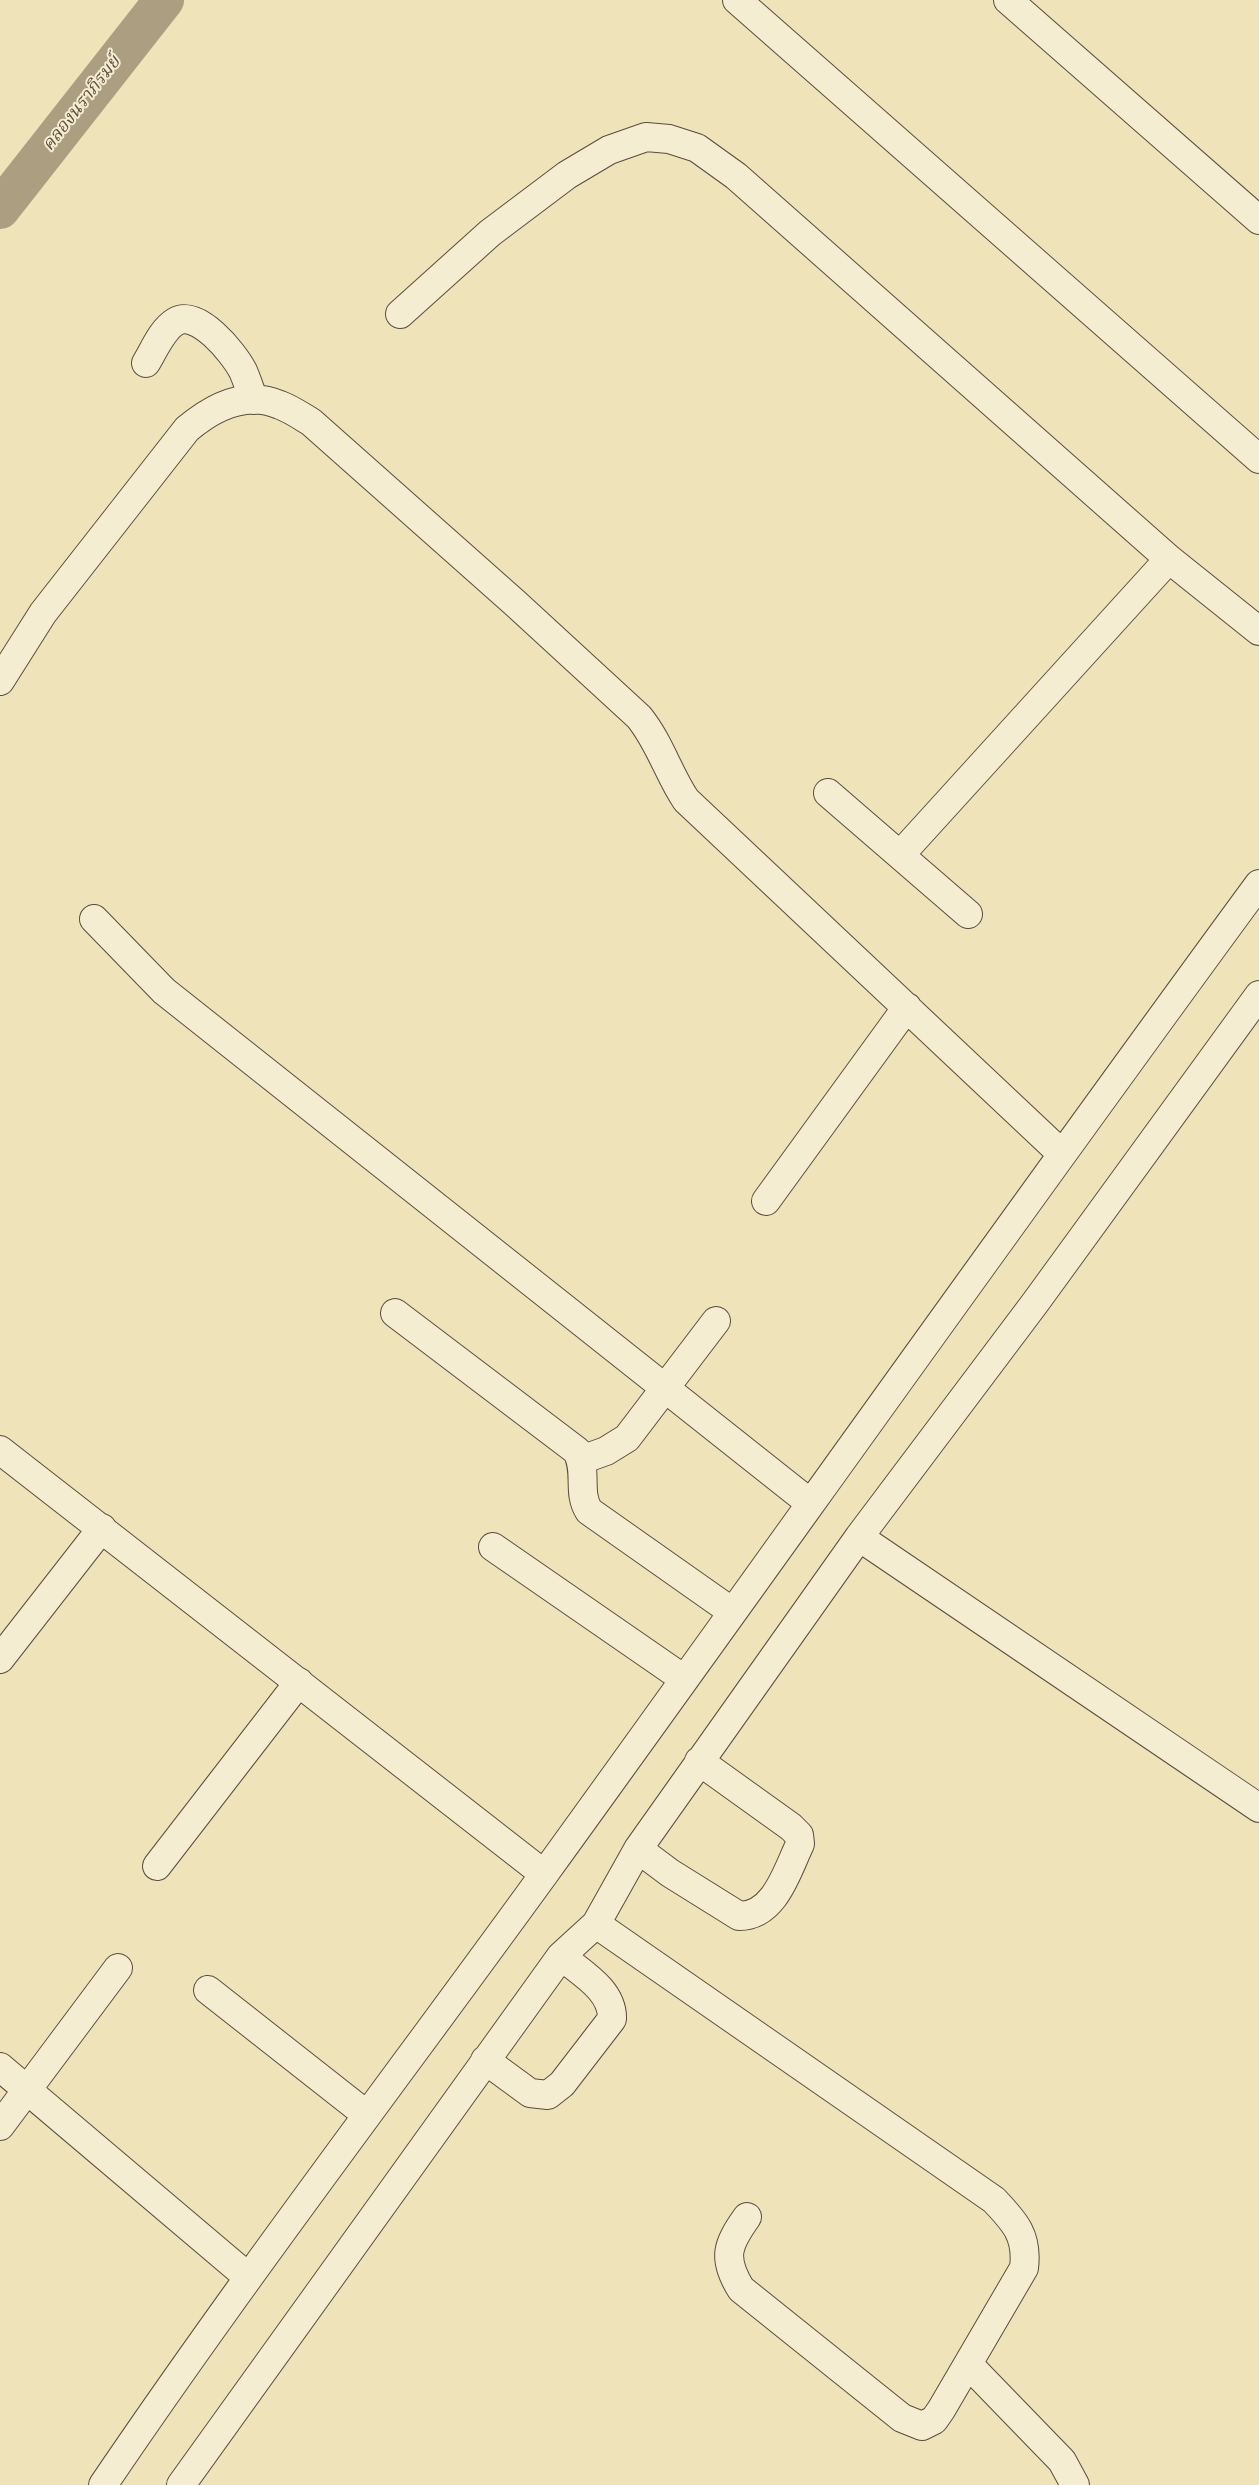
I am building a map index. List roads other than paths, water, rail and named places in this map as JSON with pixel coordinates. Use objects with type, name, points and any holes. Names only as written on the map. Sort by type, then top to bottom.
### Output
[{"type":"street","points":[[737,0],[1259,459]]},
{"type":"street","points":[[1008,0],[1259,220]]},
{"type":"street","points":[[400,314],[490,233],[567,175],[609,150],[646,137],[668,139],[697,148],[736,176],[1169,559],[1259,630]]},
{"type":"street","points":[[146,363],[173,323],[184,318],[191,318],[207,328],[238,362],[254,400]]},
{"type":"street","points":[[0,681],[43,613],[187,429],[206,412],[226,404],[254,400],[279,404],[311,422],[516,603],[632,711],[652,734],[678,788],[686,800],[1062,1154]]},
{"type":"street","points":[[900,855],[1169,559]]},
{"type":"street","points":[[828,793],[968,914]]},
{"type":"street","points":[[103,2485],[248,2277],[544,1874],[731,1611],[1259,884]]},
{"type":"street","points":[[94,920],[164,991],[810,1503]]},
{"type":"street","points":[[181,2485],[561,1956],[596,1924],[638,1849],[859,1537],[1035,1303],[1259,995]]},
{"type":"street","points":[[766,1201],[907,1007]]},
{"type":"street","points":[[395,1313],[569,1444],[581,1460],[584,1474],[582,1491],[589,1511],[731,1611]]},
{"type":"street","points":[[581,1460],[606,1451],[627,1438],[716,1321]]},
{"type":"street","points":[[0,1450],[544,1874]]},
{"type":"street","points":[[0,1659],[102,1528]]},
{"type":"street","points":[[859,1537],[1259,1808]]},
{"type":"street","points":[[493,1547],[684,1679]]},
{"type":"street","points":[[157,1866],[299,1682]]},
{"type":"street","points":[[638,1849],[670,1873],[739,1916],[747,1916],[772,1901],[800,1844],[799,1835],[791,1827],[700,1761]]},
{"type":"street","points":[[596,1924],[994,2200],[1011,2217],[1025,2242],[1024,2268],[969,2365],[934,2420],[922,2426],[902,2418],[741,2289],[733,2276],[728,2257],[732,2237],[747,2217]]},
{"type":"street","points":[[485,2060],[530,2093],[548,2094],[562,2084],[612,2019],[610,2002],[603,1991],[561,1956]]},
{"type":"street","points":[[0,2126],[118,1968]]},
{"type":"street","points":[[208,1990],[367,2115]]},
{"type":"street","points":[[0,2067],[248,2277]]},
{"type":"street","points":[[969,2365],[1062,2461],[1075,2485]]},
{"type":"waterway","name":"คลองนราภิรมย์","points":[[0,209],[164,0]]}]
